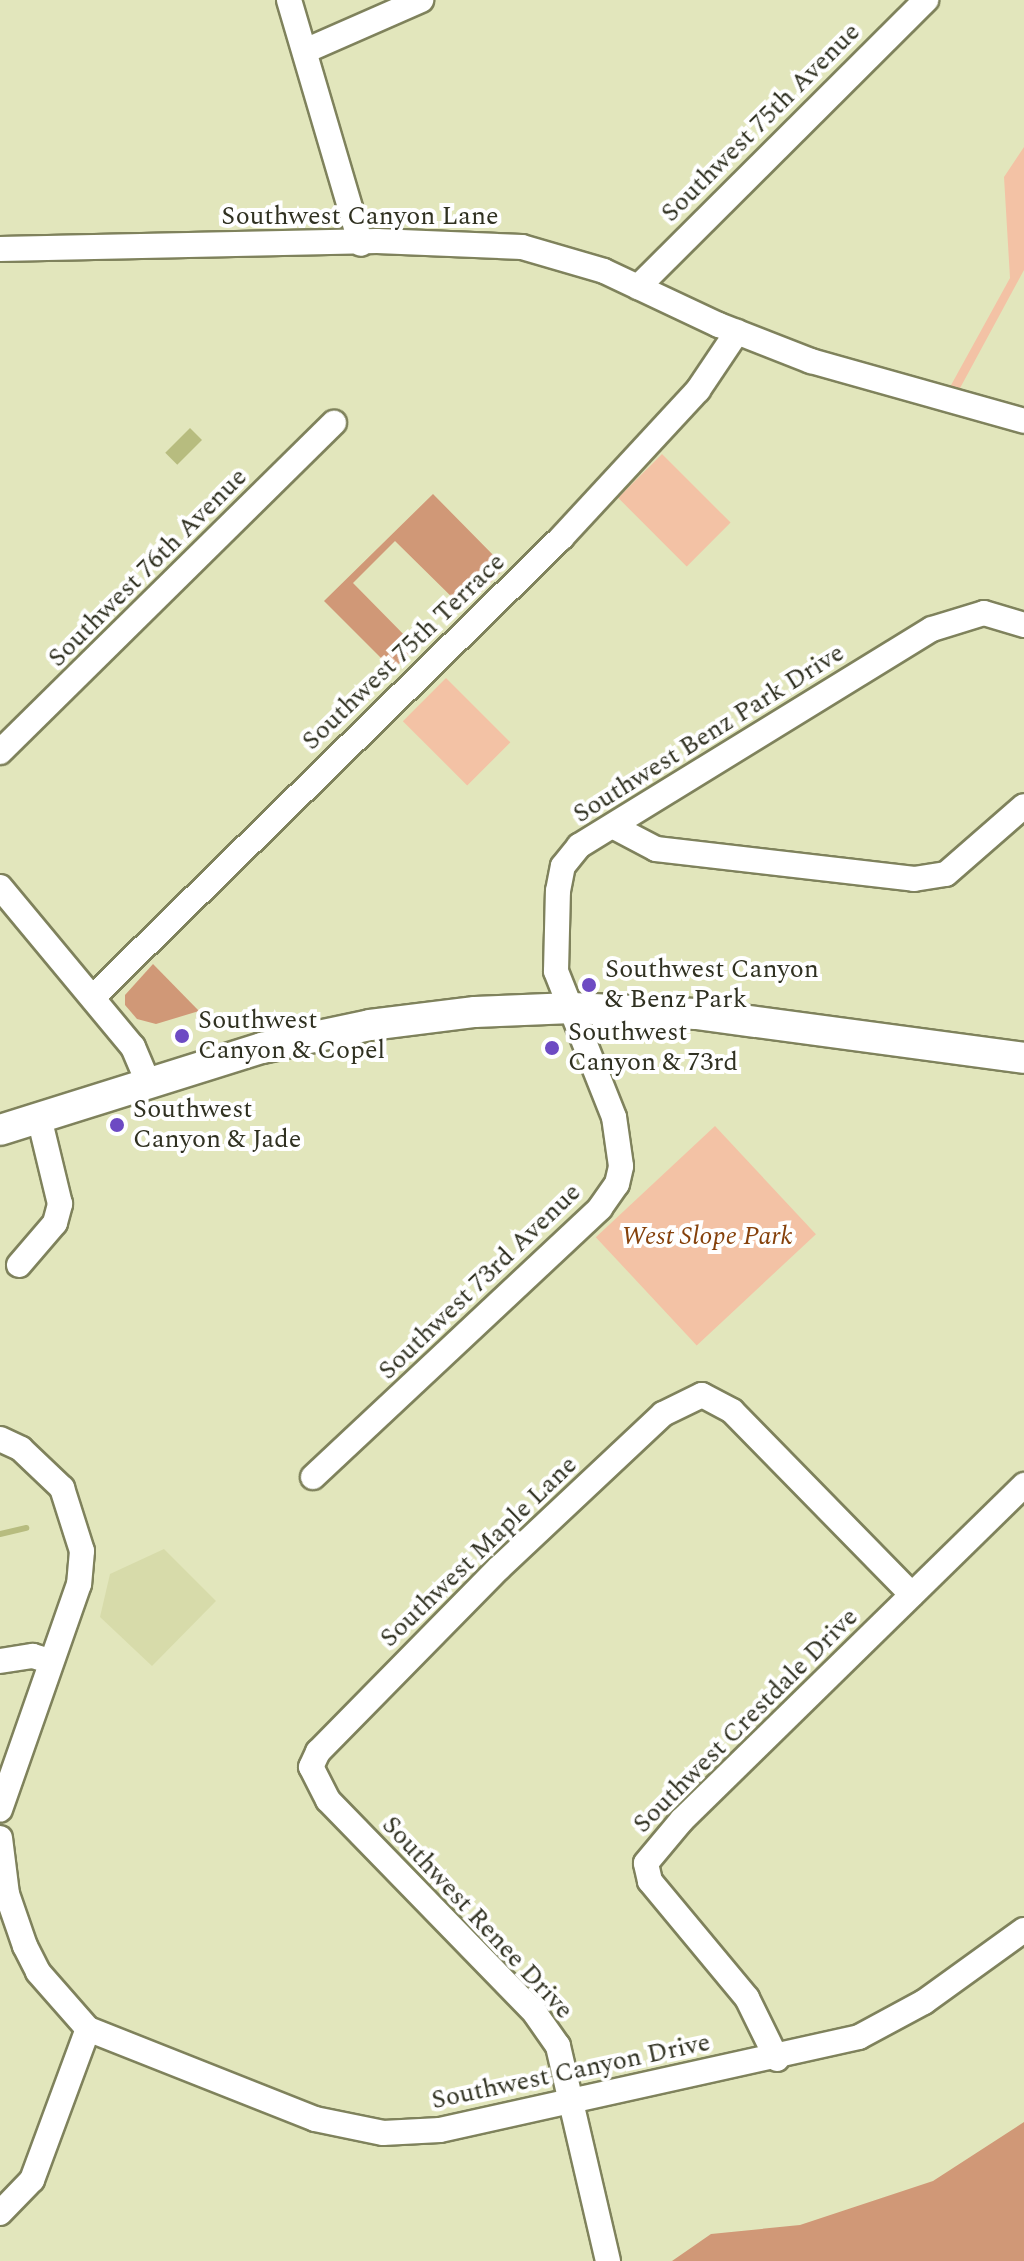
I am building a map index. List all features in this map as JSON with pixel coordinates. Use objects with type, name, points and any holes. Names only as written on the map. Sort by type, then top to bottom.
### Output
[{"type":"main road","points":[[0,1130],[147,1080],[370,1025],[475,1012],[572,1008],[696,1014],[1024,1058]]},
{"type":"street","points":[[289,0],[361,244]]},
{"type":"street","points":[[305,51],[421,0]]},
{"type":"street","name":"Southwest 75th Avenue","points":[[638,287],[926,0]]},
{"type":"street","name":"Southwest Canyon Lane","points":[[0,249],[361,244],[522,247],[604,271],[737,332],[811,361],[1024,421]]},
{"type":"street","name":"Southwest 75th Terrace","points":[[93,997],[561,538],[698,390],[737,332]]},
{"type":"street","name":"Southwest 76th Avenue","points":[[0,752],[334,423]]},
{"type":"street","name":"Southwest Benz Park Drive","points":[[572,1008],[556,971],[563,866],[579,846],[616,828],[650,799],[932,629],[984,613],[1024,625]]},
{"type":"street","points":[[616,828],[656,849],[914,879],[946,874],[1024,806]]},
{"type":"street","points":[[0,887],[133,1047],[147,1080]]},
{"type":"street","name":"Southwest 73rd Avenue","points":[[313,1477],[600,1208],[617,1184],[621,1166],[614,1117],[572,1008]]},
{"type":"street","points":[[19,1265],[55,1223],[60,1204],[39,1117]]},
{"type":"street","name":"Southwest Maple Lane","points":[[311,1767],[318,1752],[499,1568],[663,1414],[702,1395],[732,1411],[912,1595]]},
{"type":"street","points":[[0,1439],[50,1473],[75,1515],[82,1567],[0,1810]]},
{"type":"street","name":"Southwest Crestdale Drive","points":[[777,2059],[747,1998],[650,1881],[646,1863],[682,1820],[1024,1485]]},
{"type":"street","points":[[0,1661],[33,1656],[49,1661]]},
{"type":"street","name":"Southwest Renee Drive","points":[[311,1767],[328,1800],[543,2023],[558,2046],[608,2261]]},
{"type":"street","name":"Southwest Canyon Drive","points":[[0,1838],[7,1894],[25,1946],[38,1972],[88,2029],[315,2119],[383,2133],[440,2130],[572,2099],[777,2059],[883,2027],[1024,1930]]},
{"type":"street","points":[[0,2213],[32,2180],[88,2029]]},
{"type":"shaded area","points":[[190,428],[202,440],[177,465],[165,453]]},
{"type":"shaded area","points":[[433,494],[499,561],[502,571],[464,609],[395,541],[353,583],[416,647],[393,670],[324,601]]},
{"type":"shaded area","points":[[153,964],[199,1011],[156,1024],[137,1019],[125,1005],[125,995]]},
{"type":"shaded area","points":[[164,1549],[216,1601],[152,1666],[100,1617],[110,1574]]},
{"type":"shaded area","points":[[1024,2122],[1024,2261],[672,2261],[711,2234],[800,2225],[933,2181]]},
{"type":"green space","points":[[1024,147],[1024,270],[959,390],[950,387],[1010,278],[1004,177]]},
{"type":"green space","points":[[662,454],[731,523],[687,566],[618,498]]},
{"type":"green space","points":[[446,678],[510,742],[467,785],[403,721]]},
{"type":"green space","name":"West Slope Park","points":[[715,1126],[816,1234],[697,1345],[596,1237]]},
{"type":"waterway","points":[[0,1534],[26,1528]]},
{"type":"place","name":"Southwest Canyon & Benz Park","points":[[589,985]]},
{"type":"place","name":"Southwest Canyon & Copel","points":[[182,1036]]},
{"type":"place","name":"Southwest Canyon & 73rd","points":[[552,1048]]},
{"type":"place","name":"Southwest Canyon & Jade","points":[[117,1125]]}]
